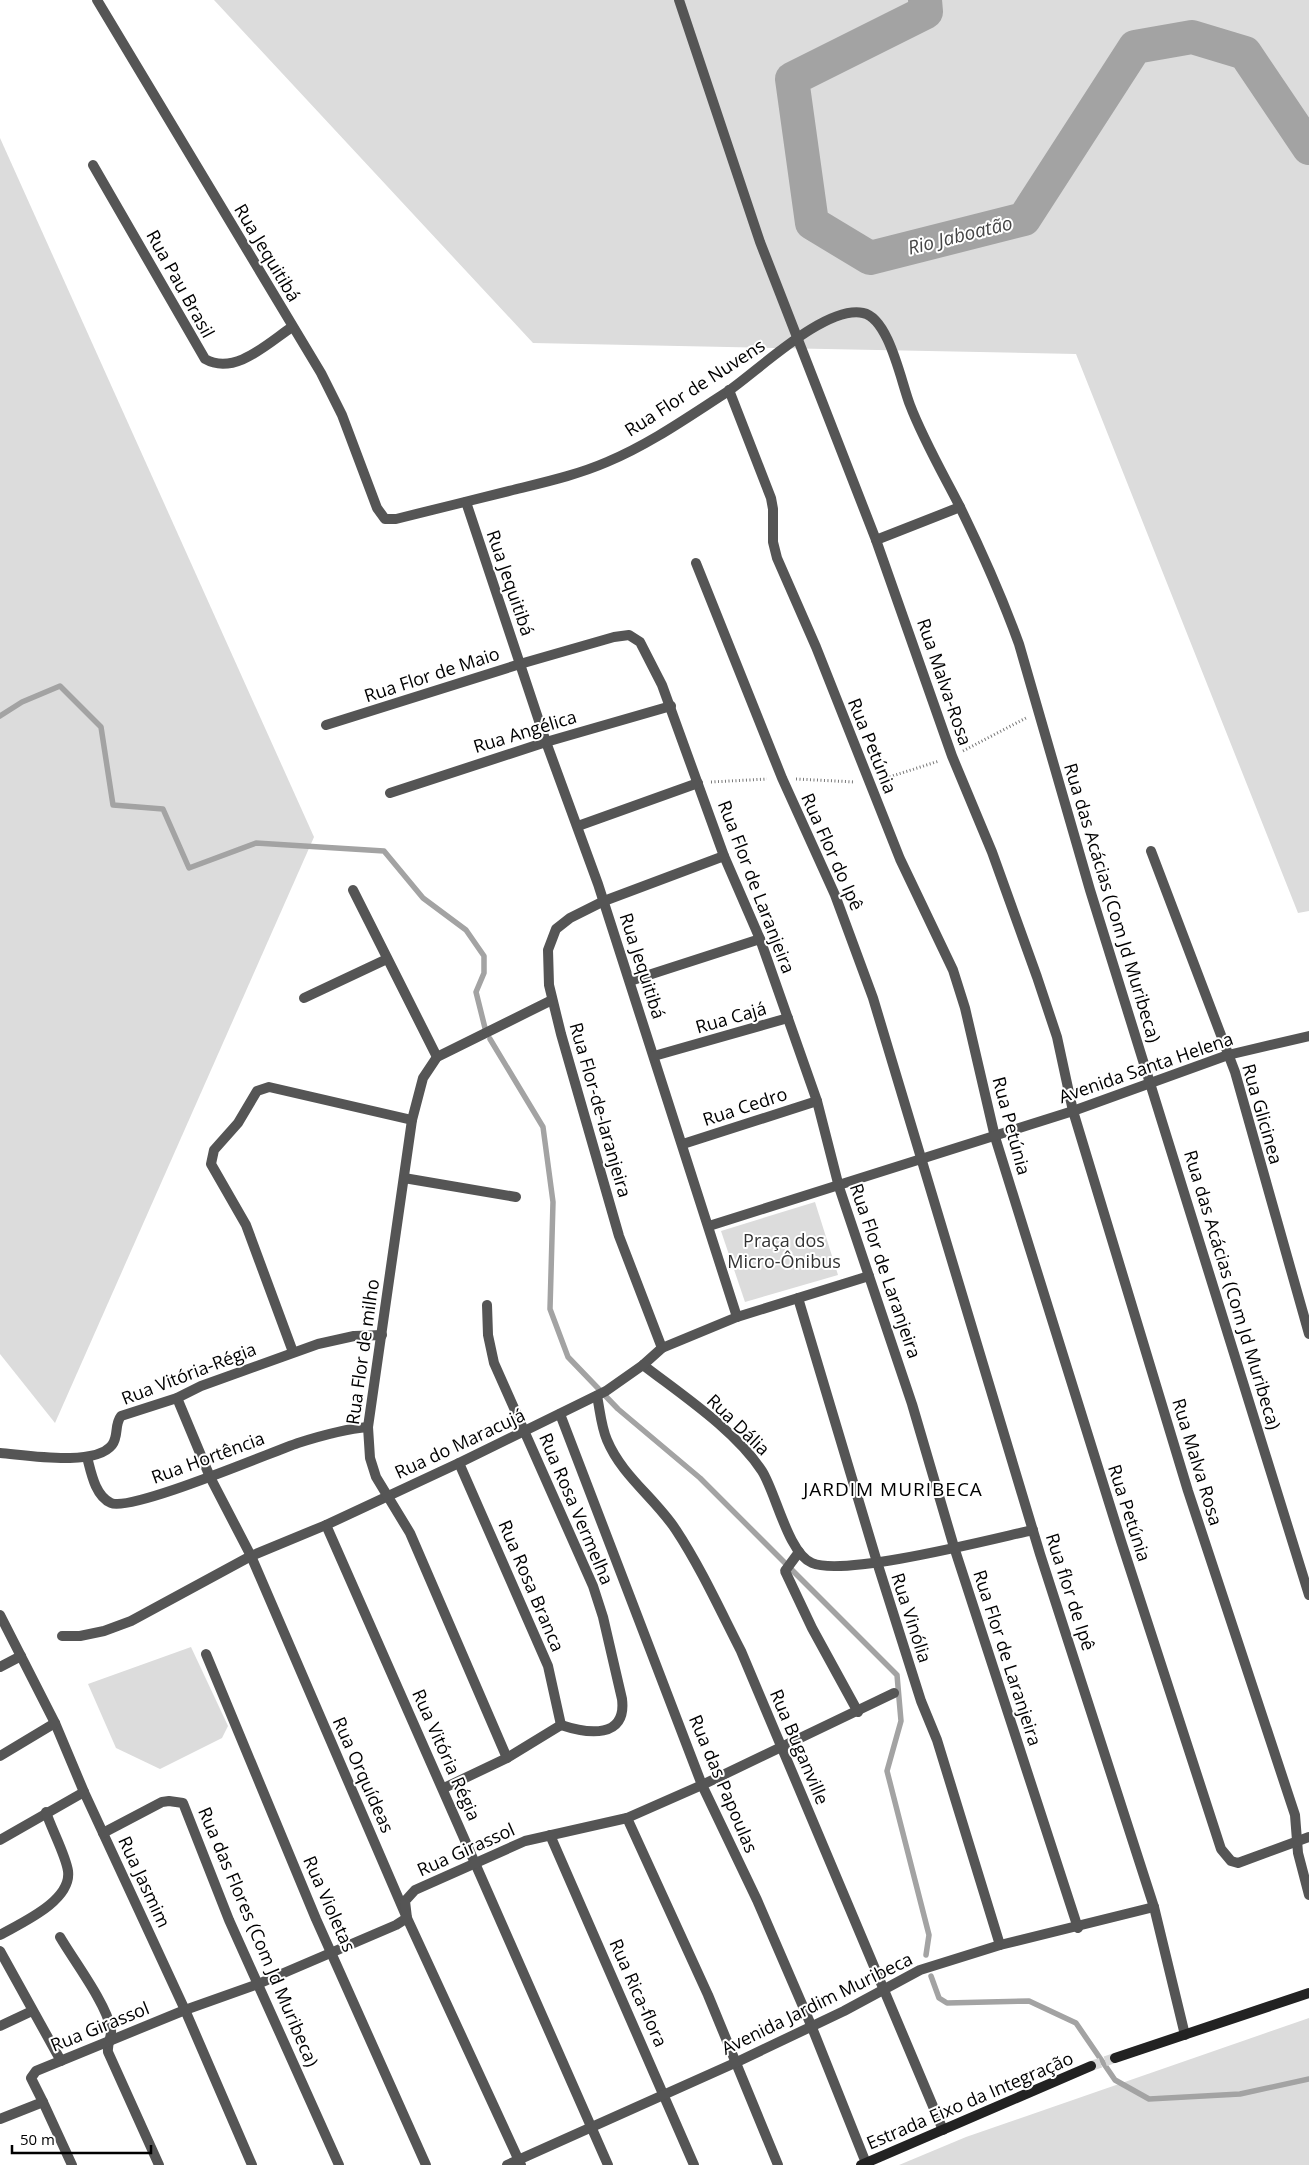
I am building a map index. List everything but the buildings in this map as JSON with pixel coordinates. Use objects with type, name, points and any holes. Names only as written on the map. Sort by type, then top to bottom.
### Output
[{"type":"main road","points":[[1115,2058],[1309,1993]]},
{"type":"main road","name":"Estrada Eixo da Integração","points":[[863,2164],[1091,2066]]},
{"type":"street","name":"Rua Jequitibá","points":[[98,0],[333,395],[382,516],[385,519],[396,519],[466,502],[546,742],[604,901],[738,1317]]},
{"type":"street","name":"Rua Malva-Rosa","points":[[679,0],[760,242],[796,340],[876,540],[952,756],[992,852],[1057,1037]]},
{"type":"street","name":"Rua Pau Brasil","points":[[93,164],[205,359],[214,364],[235,363],[246,358],[292,327]]},
{"type":"street","name":"Rua das Acácias (Com Jd Muribeca)","points":[[796,340],[832,317],[847,313],[864,313],[876,320],[885,333],[910,407],[960,507],[1008,612],[1090,890],[1309,1595]]},
{"type":"street","name":"Rua Flor de Nuvens","points":[[466,502],[572,475],[608,462],[661,434],[729,390],[796,340]]},
{"type":"street","name":"Rua Petúnia","points":[[729,390],[772,504],[774,542],[777,558],[816,647],[900,858],[953,970],[965,1008],[995,1137],[1121,1541],[1221,1849],[1231,1861],[1238,1863],[1298,1841]]},
{"type":"street","points":[[876,540],[960,507]]},
{"type":"street","name":"Rua Flor do Ipê","points":[[696,563],[782,778],[835,895],[858,957],[920,1160]]},
{"type":"street","name":"Rua Flor de Maio","points":[[326,725],[520,664],[614,637],[629,635],[634,637]]},
{"type":"street","name":"Rua Flor de Laranjeira","points":[[634,637],[650,658],[671,706],[724,856],[760,939],[817,1101],[838,1187],[912,1404],[954,1547],[1078,1928]]},
{"type":"street","name":"Rua Angélica","points":[[390,793],[546,742],[671,706]]},
{"type":"street","points":[[578,826],[698,783]]},
{"type":"street","name":"Rua Glicinea","points":[[1151,851],[1235,1072],[1309,1334]]},
{"type":"street","name":"Rua Flor-de-laranjeira","points":[[662,1348],[620,1236],[552,1000],[548,970],[548,950],[556,929],[570,918],[604,901],[724,856]]},
{"type":"street","points":[[353,890],[436,1057],[552,1000]]},
{"type":"street","points":[[630,981],[760,939]]},
{"type":"street","points":[[304,998],[387,958]]},
{"type":"street","name":"Rua Cajá","points":[[654,1056],[788,1018]]},
{"type":"street","name":"Rua Malva Rosa","points":[[1057,1037],[1073,1111],[1188,1491],[1295,1815],[1301,1869],[1309,1895]]},
{"type":"street","points":[[1307,1037],[1309,1048]]},
{"type":"street","name":"Avenida Santa Helena","points":[[708,1226],[995,1137],[1228,1055],[1307,1037]]},
{"type":"street","name":"Rua Flor de milho","points":[[436,1057],[423,1078],[412,1120],[368,1427],[370,1458],[376,1477],[410,1533],[507,1758]]},
{"type":"street","points":[[292,1352],[246,1225],[211,1164],[214,1150],[238,1123],[257,1091],[269,1087],[412,1120]]},
{"type":"street","name":"Rua Cedro","points":[[683,1144],[817,1101]]},
{"type":"street","name":"Rua flor de Ipê","points":[[920,1160],[1033,1530],[1154,1907],[1185,2035]]},
{"type":"street","points":[[404,1178],[516,1197]]},
{"type":"street","name":"Rua do Maracujá","points":[[62,1636],[80,1636],[104,1631],[131,1621],[251,1556],[326,1525],[602,1394],[643,1365],[662,1348],[738,1317],[869,1276]]},
{"type":"street","name":"Rua Vinólia","points":[[798,1298],[877,1562],[921,1701],[937,1740],[1000,1945]]},
{"type":"street","name":"Rua Rosa Vermelha","points":[[487,1305],[488,1335],[494,1363],[593,1586],[603,1617],[622,1699],[624,1712],[616,1726],[608,1729],[585,1731],[561,1725]]},
{"type":"street","name":"Rua Vitória-Régia","points":[[0,1453],[26,1456],[87,1457],[103,1453],[112,1446],[115,1440],[117,1424],[121,1416],[176,1398],[202,1386],[292,1352],[354,1336],[382,1335]]},
{"type":"street","name":"Rua Dália","points":[[643,1365],[710,1418],[751,1456],[763,1473],[780,1515],[799,1552]]},
{"type":"street","name":"Rua Buganville","points":[[602,1394],[607,1440],[635,1483],[663,1511],[702,1574],[741,1651],[943,2130]]},
{"type":"street","name":"Rua Orquídeas","points":[[176,1398],[210,1477],[251,1556],[407,1918],[519,2162]]},
{"type":"street","name":"Rua das Papoulas","points":[[560,1414],[702,1785],[757,1900],[811,2025],[863,2164]]},
{"type":"street","name":"Rua Hortência","points":[[87,1457],[99,1493],[111,1503],[127,1505],[210,1477],[298,1443],[356,1428],[368,1427]]},
{"type":"street","name":"Rua Rosa Branca","points":[[459,1463],[548,1666],[561,1725]]},
{"type":"street","name":"Rua Vitória Régia","points":[[326,1525],[444,1788],[608,2165]]},
{"type":"street","points":[[858,1712],[812,1628],[785,1571],[799,1552],[812,1563],[836,1566],[877,1562],[1033,1530]]},
{"type":"street","name":"Rua Jasmim","points":[[0,1616],[55,1723],[84,1792],[185,2010],[252,2165]]},
{"type":"street","name":"Rua Violetas","points":[[206,1654],[316,1919],[333,1953],[426,2165]]},
{"type":"street","points":[[0,1667],[21,1656]]},
{"type":"street","name":"Rua Girassol","points":[[43,2102],[31,2078],[36,2071],[185,2010],[258,1984],[396,1925],[407,1918],[405,1901],[415,1890],[525,1841],[627,1818],[858,1712],[894,1693]]},
{"type":"street","points":[[0,1756],[55,1723]]},
{"type":"street","points":[[444,1788],[507,1758],[561,1725]]},
{"type":"street","points":[[0,1840],[84,1792]]},
{"type":"street","name":"Rua das Flores (Com Jd Muribeca)","points":[[103,1833],[162,1802],[169,1800],[183,1804],[230,1920],[339,2165]]},
{"type":"street","points":[[0,1934],[38,1914],[56,1899],[67,1884],[68,1871],[46,1812]]},
{"type":"street","points":[[627,1818],[737,2062],[778,2165]]},
{"type":"street","name":"Rua Rica-flora","points":[[550,1835],[665,2094],[694,2165]]},
{"type":"street","points":[[1298,1841],[1309,1837]]},
{"type":"street","name":"Avenida Jardim Muribeca","points":[[507,2165],[519,2162],[591,2126],[737,2062],[883,1991],[920,1970],[1000,1945],[1078,1928],[1154,1907]]},
{"type":"street","points":[[60,1937],[104,2011],[111,2030],[107,2043],[111,2058],[159,2165]]},
{"type":"street","points":[[0,1951],[61,2061]]},
{"type":"street","points":[[0,2026],[32,2011]]},
{"type":"street","points":[[0,2118],[43,2102],[72,2165]]},
{"type":"green space","points":[[214,0],[1309,0],[1309,911],[1298,913],[1076,354],[533,343]]},
{"type":"green space","points":[[0,138],[314,837],[55,1423],[0,1354]]},
{"type":"green space","name":"Praça dos Micro-Ônibus","points":[[815,1202],[838,1275],[745,1302],[721,1231]]},
{"type":"green space","points":[[191,1647],[228,1726],[222,1738],[160,1769],[116,1748],[88,1684]]},
{"type":"green space","points":[[1309,2018],[1309,2165],[899,2165],[966,2137]]},
{"type":"waterway","name":"Rio Jaboatão","points":[[925,0],[926,12],[792,79],[812,223],[870,258],[1024,219],[1135,47],[1192,37],[1245,53],[1309,148]]},
{"type":"waterway","points":[[0,716],[22,702],[60,686],[101,727],[113,805],[163,809],[189,868],[256,843],[384,851],[423,898],[466,930],[484,956],[484,973],[476,992],[485,1028]]},
{"type":"waterway","points":[[490,1039],[543,1127],[553,1202],[550,1309],[568,1357],[618,1409],[700,1478],[897,1675],[901,1721],[887,1771],[929,1935],[926,1955]]},
{"type":"waterway","name":"Estrada Eixo da Integração","points":[[931,1976],[939,1998],[947,2003],[1029,2001],[1076,2023],[1115,2080],[1149,2099],[1240,2094],[1309,2079]]},
{"type":"tunnel","points":[[1091,2066],[1115,2058]]},
{"type":"district","name":"JARDIM MURIBECA","points":[[893,1489]]}]
